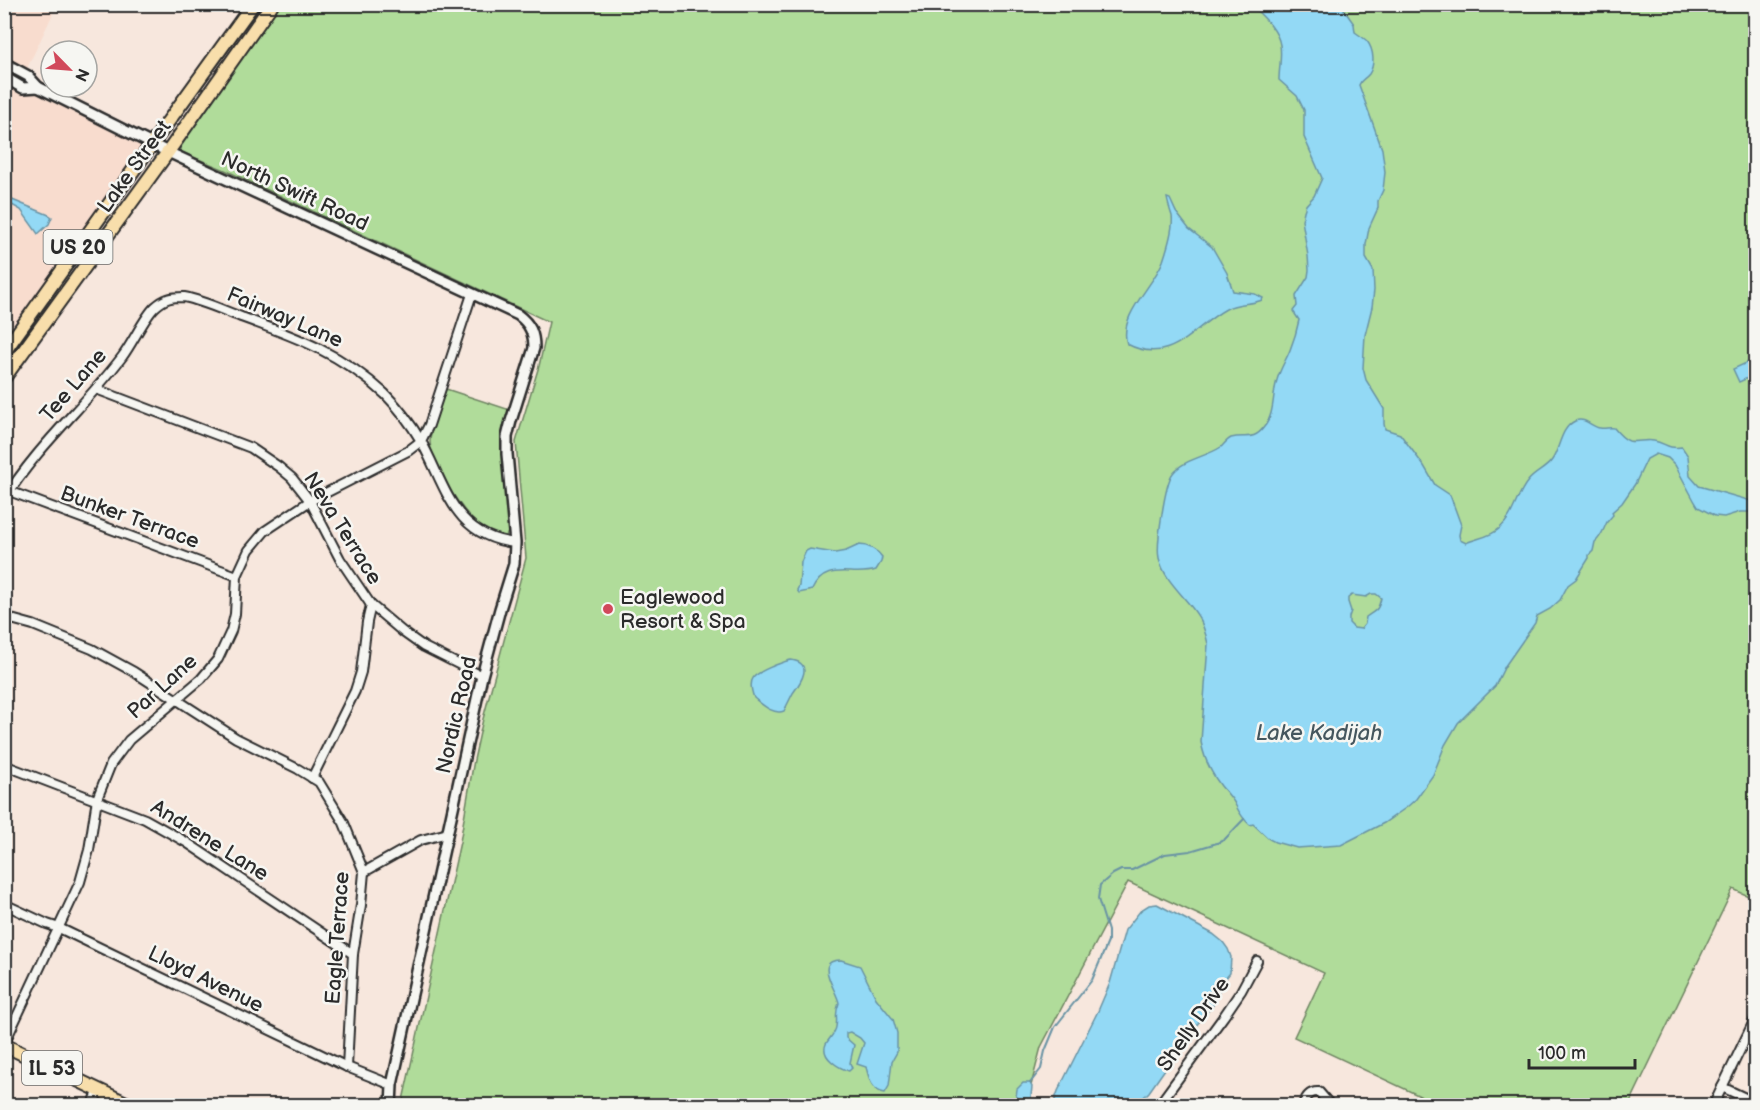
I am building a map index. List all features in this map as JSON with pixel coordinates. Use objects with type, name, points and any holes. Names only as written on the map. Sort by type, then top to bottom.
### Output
[{"type":"main road","name":"Lake Street","points":[[4,352],[253,4]]},
{"type":"main road","name":"Lake Street","points":[[4,378],[272,4]]},
{"type":"main road","name":"IL 53","points":[[4,1044],[132,1106]]},
{"type":"street","name":"North Swift Road","points":[[4,63],[28,76],[38,87],[168,152],[518,315],[527,323],[532,333]]},
{"type":"street","name":"North Swift Road","points":[[4,77],[23,88],[38,87]]},
{"type":"street","points":[[421,441],[429,425],[472,294]]},
{"type":"street","name":"Fairway Lane","points":[[170,297],[192,299],[302,339],[334,355],[364,376],[386,395],[410,423],[448,498],[465,519],[494,540],[515,543]]},
{"type":"street","name":"Tee Lane","points":[[4,500],[50,438],[96,389],[132,344],[151,311],[170,297]]},
{"type":"street","name":"Nordic Road","points":[[391,1106],[392,1086],[483,676],[514,564],[515,543],[507,437],[534,348],[532,333]]},
{"type":"street","name":"Neva Terrace","points":[[96,389],[250,448],[279,466],[310,501],[340,559],[371,605],[424,647],[483,676]]},
{"type":"street","name":"Par Lane","points":[[4,1044],[85,869],[97,799],[111,764],[129,740],[209,670],[226,644],[235,614],[237,576],[249,550],[265,531],[310,501],[408,451],[421,441]]},
{"type":"street","name":"Bunker Terrace","points":[[9,492],[237,576]]},
{"type":"street","points":[[312,778],[355,691],[362,664],[371,605]]},
{"type":"street","name":"Eagle Terrace","points":[[4,617],[53,632],[115,660],[236,738],[319,782],[352,840],[364,872],[353,954],[346,1066]]},
{"type":"street","name":"Andrene Lane","points":[[4,765],[145,819],[186,842],[353,954]]},
{"type":"street","points":[[364,872],[421,840],[448,833]]},
{"type":"street","name":"Lloyd Avenue","points":[[4,904],[392,1086]]},
{"type":"street","name":"Shelly Drive","points":[[1158,1106],[1224,1016],[1257,961]]},
{"type":"street","points":[[1713,1106],[1755,1017]]},
{"type":"street","points":[[1722,1087],[1755,1103]]},
{"type":"street","points":[[92,1106],[99,1090]]},
{"type":"street","points":[[1302,1106],[1313,1091],[1319,1092],[1331,1106]]},
{"type":"shaded area","points":[[4,5],[57,5],[23,77],[5,66]]},
{"type":"shaded area","points":[[5,74],[39,92],[39,99],[52,99],[148,145],[5,347]]},
{"type":"green space","points":[[277,5],[1755,5],[1755,899],[1733,889],[1629,1105],[1439,1105],[1294,1037],[1324,973],[1128,882],[1041,1047],[1026,1105],[402,1105],[460,842],[483,719],[526,558],[516,442],[539,366],[549,322],[225,170],[181,152],[180,135]]},
{"type":"green space","points":[[446,389],[510,410],[510,528],[506,536],[495,536],[482,529],[470,517],[438,468],[432,453],[430,436]]},
{"type":"water","name":"Lake Kadijah","points":[[1251,5],[1345,5],[1344,10],[1354,24],[1355,32],[1367,41],[1371,49],[1373,62],[1371,70],[1359,85],[1382,149],[1385,172],[1383,190],[1369,228],[1366,244],[1366,258],[1373,270],[1374,290],[1365,335],[1363,368],[1366,380],[1384,409],[1385,429],[1400,434],[1435,485],[1450,495],[1461,525],[1460,540],[1466,543],[1488,535],[1505,523],[1528,481],[1552,460],[1566,428],[1579,420],[1600,428],[1614,428],[1629,441],[1651,441],[1669,447],[1682,447],[1688,456],[1690,476],[1699,486],[1755,502],[1755,512],[1740,512],[1724,517],[1715,516],[1698,507],[1675,465],[1668,458],[1656,454],[1647,459],[1635,484],[1622,503],[1612,512],[1613,515],[1595,542],[1593,551],[1576,579],[1568,585],[1560,600],[1537,616],[1535,623],[1505,666],[1495,686],[1458,723],[1445,745],[1433,775],[1416,799],[1384,823],[1341,845],[1297,848],[1269,839],[1253,824],[1250,825],[1245,821],[1214,776],[1201,742],[1208,644],[1204,627],[1194,610],[1166,575],[1158,551],[1162,514],[1173,473],[1183,464],[1221,447],[1231,438],[1249,437],[1260,432],[1268,422],[1278,376],[1299,320],[1293,311],[1297,306],[1296,296],[1308,277],[1308,256],[1302,220],[1306,205],[1314,196],[1322,178],[1304,137],[1304,110],[1297,96],[1279,80],[1281,53],[1279,39],[1273,28]],"holes":[[[1376,594],[1381,598],[1378,608],[1366,617],[1361,629],[1354,628],[1349,623],[1351,611],[1348,598],[1352,595],[1366,597]]]},
{"type":"water","points":[[5,197],[49,215],[52,217],[49,224],[38,234],[21,210],[5,201]]},
{"type":"water","points":[[1167,198],[1170,199],[1176,212],[1189,229],[1212,247],[1227,273],[1233,291],[1255,294],[1263,298],[1258,302],[1235,305],[1226,309],[1181,342],[1169,348],[1156,351],[1143,350],[1127,344],[1127,322],[1163,261],[1172,221]]},
{"type":"water","points":[[1755,359],[1755,385],[1752,376],[1739,382],[1733,369]]},
{"type":"water","points":[[859,545],[872,548],[882,557],[876,570],[825,575],[812,590],[799,593],[797,590],[801,562],[806,551],[810,549],[835,553]]},
{"type":"water","points":[[791,660],[802,665],[804,674],[784,711],[776,712],[754,698],[752,681],[761,671]]},
{"type":"water","points":[[1157,904],[1213,934],[1223,942],[1231,957],[1230,973],[1222,983],[1213,1005],[1149,1092],[1136,1105],[1053,1105],[1110,983],[1125,930],[1141,910],[1149,905]]},
{"type":"water","points":[[841,960],[860,966],[876,998],[893,1019],[897,1033],[897,1052],[892,1061],[889,1086],[885,1093],[874,1087],[866,1067],[857,1064],[864,1043],[860,1038],[850,1032],[846,1033],[846,1038],[854,1045],[850,1063],[852,1068],[849,1071],[836,1065],[826,1053],[826,1044],[835,1029],[839,1003],[827,970],[828,965],[833,961]]},
{"type":"water","points":[[1023,1083],[1030,1083],[1032,1087],[1030,1105],[1015,1105],[1017,1089]]},
{"type":"waterway","points":[[1030,1083],[1041,1069],[1045,1051],[1055,1027],[1092,980],[1108,942],[1108,931],[1098,899],[1100,885],[1121,870],[1132,870],[1165,854],[1190,851],[1224,840],[1244,819]]},
{"type":"place","name":"Eaglewood Resort & Spa","points":[[608,609]]}]
